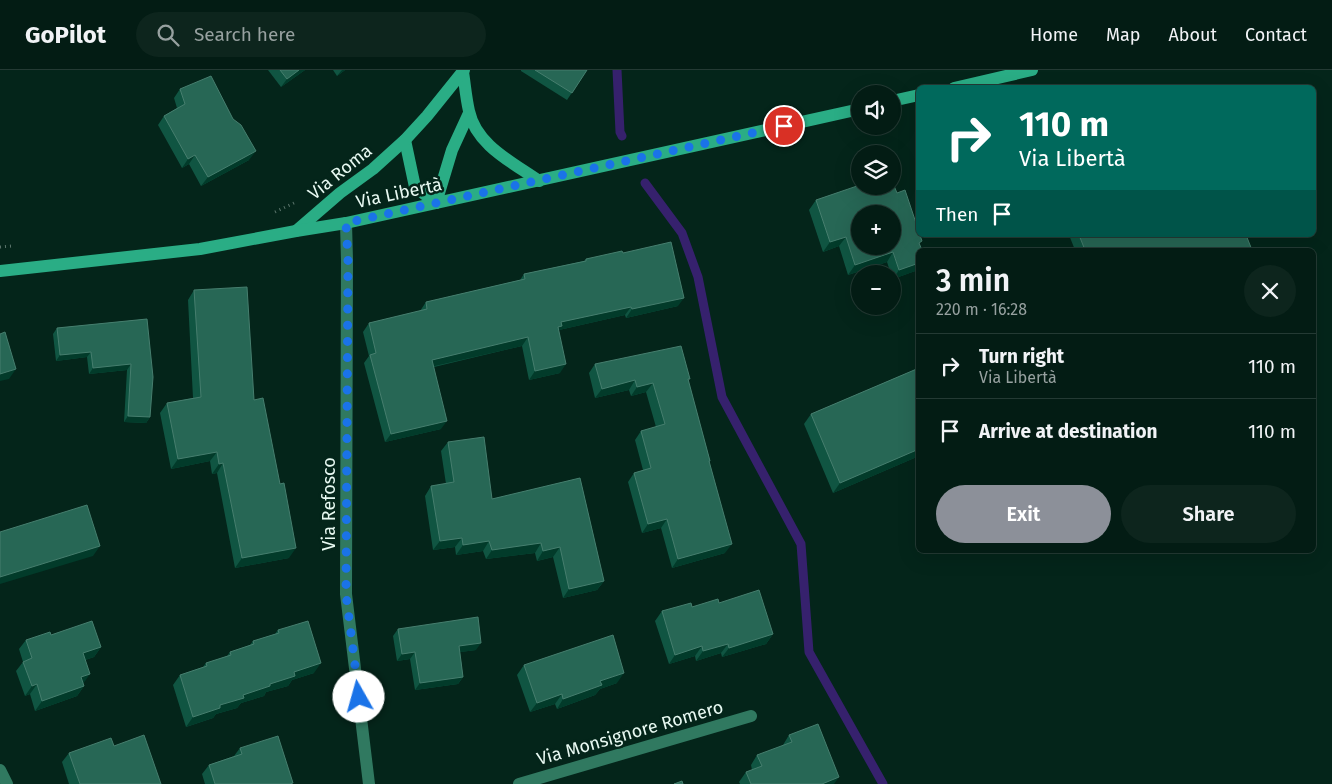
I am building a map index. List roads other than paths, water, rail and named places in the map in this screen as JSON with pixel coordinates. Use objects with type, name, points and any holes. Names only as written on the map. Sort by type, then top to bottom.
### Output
[{"type":"main road","points":[[967,85],[1032,70]]},
{"type":"main road","name":"Via Roma","points":[[463,71],[469,113],[482,139],[499,154],[538,181]]},
{"type":"main road","name":"Via Roma","points":[[296,231],[340,193],[374,169],[405,140],[463,71]]},
{"type":"main road","points":[[901,99],[916,96]]},
{"type":"main road","name":"Via Libertà","points":[[0,271],[200,249],[346,223],[851,111]]},
{"type":"main road","points":[[405,140],[415,187],[436,203],[452,150],[469,113]]},
{"type":"street","name":"Via Refosco","points":[[346,223],[348,251],[346,594],[369,784]]},
{"type":"street","name":"Via Monsignore Romero","points":[[519,784],[751,716]]},
{"type":"street","points":[[0,770],[7,784]]},
{"type":"waterway","points":[[617,70],[620,132],[622,136]]},
{"type":"waterway","points":[[645,183],[682,233],[698,277],[722,397],[801,544],[809,652],[883,784]]}]
